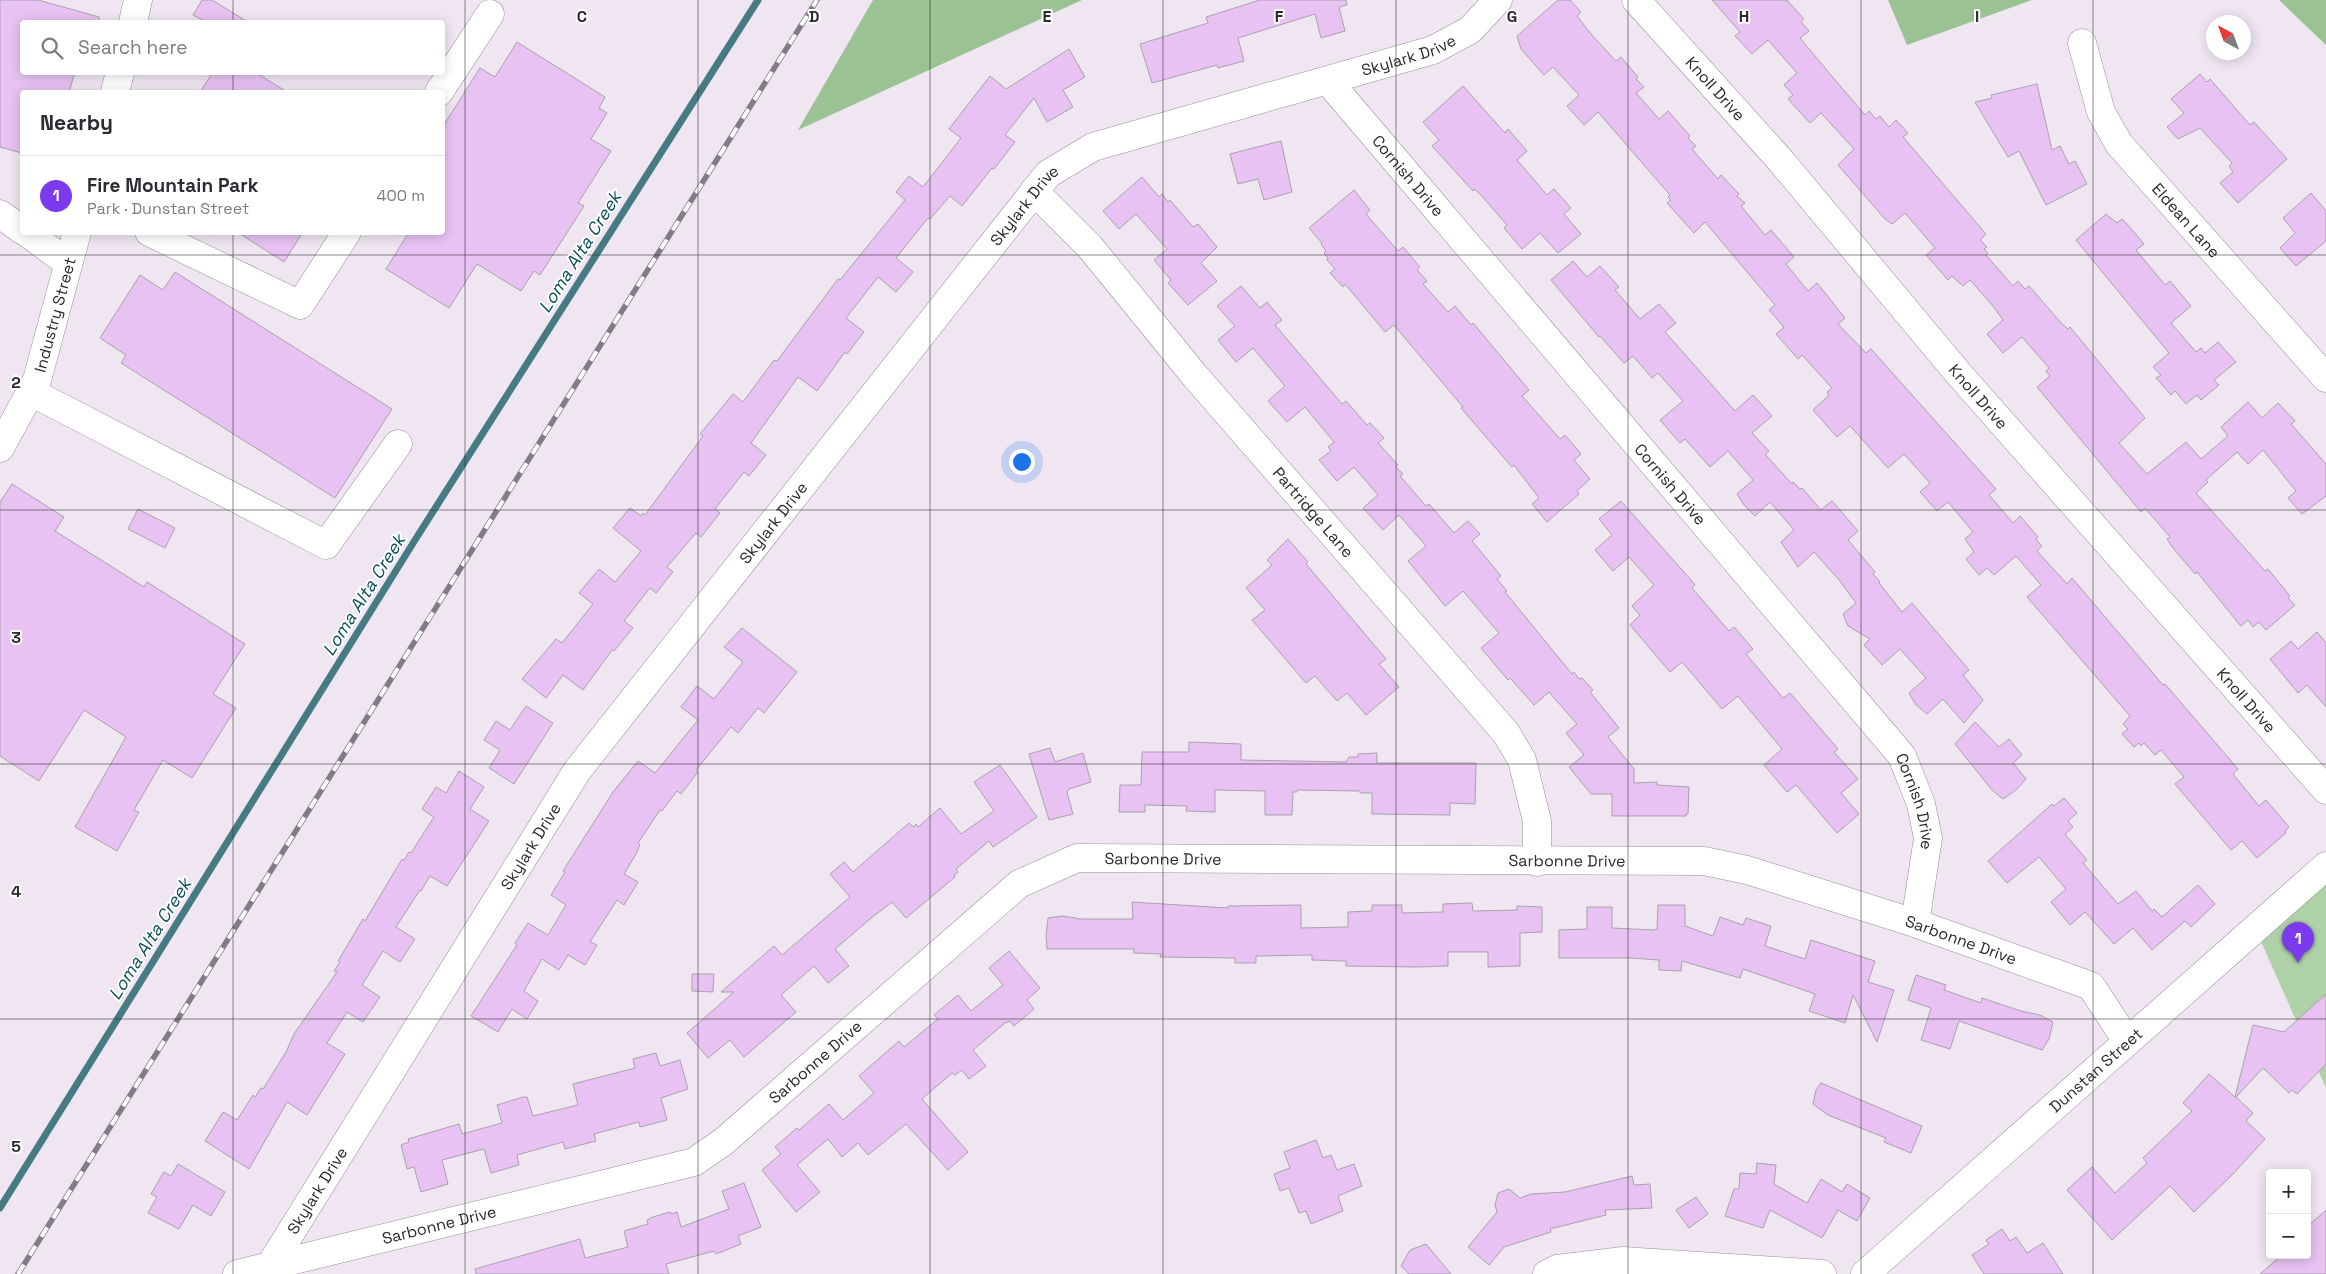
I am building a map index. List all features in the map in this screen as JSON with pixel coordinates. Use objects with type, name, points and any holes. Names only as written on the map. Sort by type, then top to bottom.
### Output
[{"type":"street","points":[[133,20],[138,0]]},
{"type":"street","name":"Skylark Drive","points":[[270,1266],[577,771],[1048,174],[1093,147],[1433,50],[1470,30],[1498,0]]},
{"type":"street","name":"Knoll Drive","points":[[1636,0],[1781,162],[1964,380],[2326,790]]},
{"type":"street","points":[[440,90],[490,14]]},
{"type":"street","name":"Eldean Lane","points":[[2082,42],[2101,112],[2120,144],[2326,378]]},
{"type":"street","points":[[116,90],[119,75]]},
{"type":"street","name":"Cornish Drive","points":[[1328,81],[1902,756],[1921,804],[1928,838],[1915,923]]},
{"type":"street","name":"Partridge Lane","points":[[1034,191],[1090,248],[1195,376],[1506,733],[1522,760],[1537,821],[1537,862]]},
{"type":"street","points":[[0,214],[20,229]]},
{"type":"street","points":[[30,235],[68,263]]},
{"type":"street","name":"Industry Street","points":[[0,448],[37,380],[77,235]]},
{"type":"street","points":[[155,235],[300,305],[345,235]]},
{"type":"street","points":[[31,392],[326,545],[398,444]]},
{"type":"street","name":"Sarbonne Drive","points":[[270,1266],[694,1162],[722,1142],[1019,884],[1077,858],[1537,862],[1704,861],[1723,864],[1915,923],[2092,986],[2127,1041]]},
{"type":"street","name":"Dunstan Street","points":[[1865,1274],[2326,866]]},
{"type":"street","points":[[1546,1274],[1556,1269],[1623,1261],[1822,1274]]},
{"type":"street","points":[[237,1274],[270,1266]]},
{"type":"green space","points":[[873,0],[1082,0],[798,130]]},
{"type":"green space","points":[[1888,0],[2032,0],[1907,45]]},
{"type":"green space","points":[[2279,0],[2326,0],[2326,45]]},
{"type":"green space","points":[[2326,866],[2326,1088],[2255,928]]},
{"type":"building","points":[[0,0],[38,0],[99,17],[99,20],[20,20],[20,75],[74,75],[70,90],[20,90],[20,152],[0,147]]},
{"type":"building","points":[[202,0],[212,0],[245,20],[202,20],[193,15]]},
{"type":"building","points":[[1260,0],[1346,0],[1347,5],[1339,7],[1345,31],[1321,38],[1315,14],[1238,38],[1244,61],[1218,68],[1217,65],[1152,83],[1140,44],[1208,23],[1206,17]]},
{"type":"building","points":[[1558,0],[1570,0],[1581,12],[1577,16],[1591,34],[1616,61],[1621,57],[1644,87],[1636,93],[1659,119],[1668,111],[1690,136],[1688,138],[1696,146],[1692,149],[1718,179],[1721,175],[1739,194],[1737,196],[1745,203],[1741,206],[1765,235],[1771,230],[1794,257],[1786,264],[1808,291],[1817,283],[1845,318],[1838,324],[1866,353],[1871,349],[1996,489],[1989,495],[2013,523],[2020,516],[2038,537],[2036,539],[2042,546],[2037,551],[2067,584],[2072,578],[2163,685],[2165,684],[2238,769],[2233,774],[2259,806],[2266,800],[2289,827],[2285,831],[2286,833],[2257,858],[2242,841],[2231,850],[2175,784],[2184,777],[2161,750],[2155,755],[2144,743],[2141,746],[2139,743],[2134,747],[2122,734],[2128,729],[2123,724],[2130,716],[2027,597],[2041,585],[2016,556],[1994,575],[1987,568],[1979,575],[1966,559],[1974,552],[1965,539],[1973,532],[1948,502],[1937,511],[1920,492],[1930,483],[1904,454],[1888,468],[1850,426],[1837,437],[1813,410],[1829,395],[1827,392],[1832,388],[1802,355],[1798,359],[1776,334],[1784,327],[1769,310],[1775,305],[1705,222],[1694,233],[1667,203],[1671,200],[1668,197],[1670,195],[1598,112],[1584,125],[1567,106],[1579,95],[1553,67],[1544,75],[1521,49],[1517,36]]},
{"type":"building","points":[[1712,0],[1787,0],[1804,19],[1801,22],[1809,31],[1800,38],[1865,115],[1869,111],[1876,119],[1880,116],[1889,127],[1896,120],[1908,133],[1903,137],[1986,234],[1980,240],[1987,247],[1984,249],[1988,253],[1986,255],[2013,286],[2018,281],[2025,289],[2029,286],[2062,324],[2068,329],[2070,327],[2145,418],[2119,443],[2147,474],[2186,442],[2201,459],[2228,436],[2221,427],[2248,402],[2262,418],[2278,403],[2295,421],[2291,424],[2326,464],[2326,496],[2302,514],[2288,498],[2296,491],[2263,450],[2248,464],[2237,452],[2206,480],[2208,482],[2196,493],[2265,571],[2268,569],[2295,605],[2266,630],[2259,622],[2253,627],[2248,620],[2240,625],[2197,572],[2195,574],[2173,548],[2167,539],[2170,537],[2145,508],[2141,512],[2037,387],[2050,376],[2046,371],[2049,368],[2022,337],[2003,353],[1987,334],[2003,320],[1993,306],[1970,280],[1963,286],[1952,276],[1948,280],[1926,255],[1935,248],[1905,213],[1892,224],[1885,219],[1838,165],[1854,149],[1821,113],[1810,123],[1788,99],[1793,95],[1784,85],[1797,73],[1768,40],[1752,54],[1735,36],[1740,32]]},
{"type":"building","points":[[517,42],[605,97],[599,108],[607,113],[591,139],[611,151],[578,203],[584,206],[540,275],[534,271],[521,291],[477,264],[449,308],[386,269],[407,235],[445,235],[445,123],[480,68],[495,77]]},
{"type":"building","points":[[1069,49],[1085,77],[1063,90],[1073,107],[1047,122],[1034,98],[1005,135],[1015,142],[994,169],[992,168],[962,206],[950,196],[930,219],[928,218],[896,258],[913,272],[896,292],[878,277],[846,318],[864,332],[847,354],[845,352],[817,391],[798,377],[751,443],[766,455],[749,476],[744,472],[715,509],[720,513],[701,537],[696,533],[667,567],[673,572],[656,593],[650,588],[624,621],[633,628],[614,651],[612,650],[583,690],[563,675],[546,698],[522,679],[556,639],[562,643],[593,604],[579,593],[599,569],[615,582],[641,551],[613,528],[630,508],[641,516],[643,513],[645,515],[703,436],[700,434],[733,394],[743,402],[774,360],[777,361],[838,279],[840,280],[905,200],[896,192],[909,176],[923,187],[961,138],[949,129],[990,76],[1006,89]]},
{"type":"building","points":[[2200,74],[2207,82],[2210,79],[2250,125],[2254,122],[2287,159],[2238,203],[2220,183],[2233,172],[2229,166],[2232,163],[2200,128],[2178,139],[2167,127],[2184,113],[2171,99]]},
{"type":"building","points":[[211,75],[260,75],[284,90],[201,90]]},
{"type":"building","points":[[2037,84],[2052,150],[2060,146],[2069,164],[2075,161],[2087,184],[2046,205],[2019,151],[2008,157],[1975,102],[1992,98],[1991,95]]},
{"type":"building","points":[[1463,86],[1505,133],[1508,129],[1527,151],[1517,160],[1547,195],[1554,189],[1571,208],[1564,214],[1581,234],[1558,253],[1540,233],[1522,249],[1504,228],[1507,225],[1481,195],[1474,189],[1473,191],[1432,146],[1439,140],[1423,122]]},
{"type":"building","points":[[1281,141],[1292,192],[1264,200],[1258,179],[1238,184],[1230,154]]},
{"type":"building","points":[[1142,177],[1159,197],[1162,194],[1168,202],[1170,200],[1193,227],[1198,224],[1217,247],[1201,263],[1217,281],[1188,305],[1168,283],[1171,280],[1154,260],[1167,249],[1136,214],[1119,229],[1103,211]]},
{"type":"building","points":[[1354,190],[1370,210],[1366,214],[1398,251],[1403,247],[1420,267],[1417,270],[1427,281],[1423,284],[1448,312],[1455,306],[1471,325],[1473,323],[1529,390],[1522,396],[1560,439],[1565,435],[1581,454],[1574,460],[1590,479],[1577,491],[1579,494],[1547,522],[1532,504],[1539,498],[1514,465],[1512,467],[1461,408],[1463,407],[1394,325],[1385,332],[1345,284],[1343,287],[1330,273],[1335,269],[1327,260],[1328,258],[1324,253],[1326,251],[1322,243],[1309,228]]},
{"type":"building","points":[[2311,193],[2326,211],[2326,241],[2296,266],[2280,248],[2295,233],[2283,218]]},
{"type":"building","points":[[2106,214],[2117,223],[2122,219],[2128,225],[2144,244],[2136,250],[2165,285],[2170,281],[2191,306],[2171,323],[2196,352],[2201,348],[2205,353],[2218,342],[2236,362],[2214,380],[2219,385],[2201,400],[2197,395],[2186,404],[2175,391],[2171,395],[2156,378],[2161,375],[2153,367],[2169,353],[2076,240]]},
{"type":"building","points":[[242,235],[301,235],[284,262]]},
{"type":"building","points":[[1573,261],[1587,277],[1600,266],[1619,287],[1615,290],[1640,319],[1659,304],[1676,323],[1665,332],[1735,411],[1753,395],[1772,416],[1752,433],[1769,451],[1765,454],[1792,484],[1793,482],[1800,489],[1802,488],[1821,510],[1832,501],[1858,531],[1848,540],[1875,572],[1873,574],[1879,583],[1902,612],[1912,603],[1969,670],[1963,675],[1983,700],[1964,723],[1943,699],[1927,714],[1916,705],[1909,693],[1926,678],[1900,649],[1882,665],[1864,645],[1870,639],[1848,626],[1843,614],[1856,603],[1840,581],[1814,552],[1798,567],[1781,542],[1794,530],[1770,502],[1755,516],[1744,505],[1737,494],[1753,480],[1728,451],[1710,467],[1685,439],[1680,443],[1660,420],[1683,401],[1658,373],[1652,378],[1633,356],[1624,363],[1599,337],[1551,280]]},
{"type":"building","points":[[175,272],[392,409],[335,498],[121,363],[126,355],[100,338],[140,275],[163,290]]},
{"type":"building","points":[[1241,286],[1260,308],[1267,302],[1282,320],[1275,325],[1342,404],[1346,401],[1367,425],[1370,423],[1384,438],[1378,443],[1398,465],[1396,467],[1403,474],[1400,476],[1426,506],[1429,504],[1454,533],[1468,521],[1480,534],[1472,541],[1501,576],[1497,579],[1507,591],[1505,592],[1572,674],[1574,672],[1579,679],[1582,678],[1593,690],[1590,692],[1619,728],[1608,737],[1634,769],[1634,783],[1657,782],[1657,785],[1689,787],[1688,814],[1686,816],[1612,816],[1612,794],[1591,794],[1569,767],[1584,755],[1566,733],[1577,724],[1549,692],[1534,705],[1510,678],[1508,680],[1481,648],[1499,633],[1463,591],[1445,606],[1408,561],[1426,546],[1399,515],[1383,530],[1363,508],[1378,495],[1354,467],[1337,481],[1319,460],[1331,451],[1328,447],[1334,442],[1305,407],[1287,422],[1268,401],[1285,386],[1253,348],[1236,362],[1218,340],[1235,326],[1217,306]]},
{"type":"building","points":[[12,484],[64,517],[55,531],[144,587],[147,582],[245,644],[213,694],[236,708],[192,778],[163,760],[134,810],[139,812],[117,851],[75,827],[126,737],[84,710],[39,781],[0,756],[0,502]]},
{"type":"building","points":[[1621,501],[1691,580],[1695,585],[1692,588],[1729,631],[1734,627],[1753,649],[1746,654],[1783,698],[1790,693],[1838,749],[1834,752],[1858,779],[1841,793],[1859,814],[1837,833],[1796,785],[1787,792],[1764,765],[1782,749],[1738,696],[1722,709],[1682,662],[1670,672],[1630,625],[1640,615],[1632,606],[1654,585],[1629,557],[1613,571],[1595,550],[1612,535],[1599,519]]},
{"type":"building","points":[[138,509],[175,528],[165,548],[128,529]]},
{"type":"building","points":[[1288,539],[1308,562],[1306,564],[1386,659],[1379,664],[1399,687],[1366,715],[1347,693],[1337,701],[1315,676],[1306,683],[1252,620],[1265,610],[1246,588],[1272,565],[1267,560]]},
{"type":"building","points":[[742,628],[797,672],[764,713],[758,708],[738,733],[731,727],[696,770],[698,772],[681,794],[677,791],[662,811],[660,810],[638,843],[640,845],[636,854],[624,874],[638,882],[624,905],[617,900],[590,942],[597,945],[585,965],[568,955],[559,970],[542,959],[524,991],[538,1001],[527,1019],[512,1009],[498,1032],[471,1016],[517,945],[515,943],[528,923],[548,935],[566,905],[551,895],[565,872],[563,871],[613,792],[638,761],[655,773],[698,720],[681,707],[697,686],[714,699],[743,662],[724,647]]},
{"type":"building","points":[[2317,632],[2326,643],[2326,707],[2307,685],[2298,693],[2270,659],[2291,641],[2298,649]]},
{"type":"building","points":[[526,706],[553,723],[514,784],[489,768],[500,750],[484,740],[496,721],[510,730]]},
{"type":"building","points":[[1975,722],[1999,747],[2009,739],[2022,755],[2013,763],[2026,779],[2016,790],[2003,799],[1992,790],[1955,744]]},
{"type":"building","points":[[1189,742],[1241,744],[1241,760],[1346,762],[1349,757],[1358,757],[1358,754],[1377,753],[1377,763],[1476,763],[1475,804],[1450,803],[1450,815],[1372,814],[1372,793],[1360,793],[1360,791],[1297,790],[1297,792],[1293,792],[1292,815],[1265,815],[1265,791],[1215,790],[1215,812],[1186,811],[1187,806],[1145,805],[1145,812],[1119,812],[1120,785],[1141,785],[1142,752],[1189,752]]},
{"type":"building","points":[[1050,748],[1055,762],[1083,753],[1091,782],[1069,789],[1067,792],[1073,814],[1049,820],[1029,754]]},
{"type":"building","points":[[1000,765],[1037,817],[993,847],[989,841],[956,869],[958,872],[954,875],[955,877],[906,918],[892,902],[870,919],[835,949],[849,966],[828,983],[814,966],[781,995],[796,1012],[744,1057],[730,1040],[708,1058],[687,1033],[734,992],[721,992],[774,946],[782,955],[850,897],[830,874],[844,862],[853,872],[909,823],[913,827],[916,824],[918,827],[940,808],[961,834],[994,811],[974,782]]},
{"type":"building","points":[[459,771],[484,787],[470,809],[489,821],[447,886],[430,876],[420,890],[396,927],[415,939],[400,962],[383,951],[362,985],[380,997],[363,1022],[347,1012],[327,1043],[345,1054],[307,1115],[287,1102],[249,1169],[205,1141],[223,1112],[237,1120],[253,1095],[255,1097],[261,1088],[263,1089],[286,1052],[294,1034],[337,972],[334,971],[340,962],[338,961],[363,919],[365,921],[402,859],[404,860],[409,852],[411,853],[434,817],[422,809],[436,787],[446,793]]},
{"type":"building","points":[[2064,798],[2077,813],[2068,821],[2073,827],[2065,834],[2087,860],[2083,863],[2118,904],[2136,891],[2152,911],[2154,909],[2162,917],[2198,885],[2215,904],[2191,927],[2185,921],[2152,950],[2133,928],[2114,944],[2085,912],[2070,925],[2051,902],[2066,889],[2039,857],[2007,883],[1988,861],[2052,804],[2054,806]]},
{"type":"building","points":[[1132,902],[1228,908],[1228,906],[1301,905],[1301,928],[1348,927],[1348,912],[1372,911],[1372,905],[1402,905],[1402,913],[1443,912],[1443,904],[1472,903],[1473,911],[1517,910],[1517,906],[1542,907],[1542,932],[1520,933],[1520,966],[1488,967],[1488,952],[1448,952],[1448,966],[1418,967],[1346,966],[1346,961],[1312,960],[1312,955],[1256,956],[1256,963],[1235,963],[1235,958],[1160,957],[1161,954],[1134,953],[1134,949],[1047,949],[1048,918],[1063,916],[1081,919],[1133,919]]},
{"type":"building","points":[[1658,905],[1685,905],[1685,926],[1713,936],[1720,917],[1743,925],[1746,918],[1771,926],[1765,946],[1805,959],[1811,940],[1875,961],[1868,982],[1894,990],[1877,1042],[1853,995],[1845,1023],[1809,1011],[1815,994],[1743,969],[1740,978],[1682,961],[1681,971],[1659,970],[1659,960],[1559,958],[1559,930],[1587,929],[1587,907],[1612,907],[1612,928],[1653,930],[1657,929]]},
{"type":"building","points":[[1009,951],[1040,988],[1027,1000],[1034,1009],[1014,1026],[1010,1021],[1005,1023],[973,1050],[986,1066],[969,1079],[962,1070],[955,1075],[952,1073],[922,1099],[968,1152],[948,1170],[906,1124],[868,1155],[858,1143],[842,1157],[828,1139],[797,1165],[820,1192],[796,1212],[762,1170],[781,1154],[775,1147],[797,1128],[799,1130],[829,1104],[843,1120],[874,1093],[859,1076],[899,1041],[904,1047],[938,1019],[934,1015],[958,995],[971,1011],[1003,985],[989,968]]},
{"type":"building","points":[[692,974],[714,974],[713,992],[692,991]]},
{"type":"building","points":[[1916,975],[1946,985],[1944,990],[1981,1003],[1982,998],[2021,1011],[2040,1015],[2053,1022],[2049,1039],[2042,1050],[1959,1021],[1950,1049],[1921,1040],[1931,1008],[1908,1000]]},
{"type":"building","points":[[2326,994],[2326,1064],[2297,1094],[2292,1090],[2289,1093],[2263,1068],[2236,1097],[2253,1113],[2246,1121],[2265,1139],[2194,1212],[2170,1186],[2112,1240],[2067,1190],[2092,1167],[2115,1193],[2147,1163],[2143,1158],[2192,1111],[2183,1103],[2209,1074],[2235,1097],[2253,1025],[2284,1032]]},
{"type":"building","points":[[656,1053],[660,1066],[680,1060],[688,1089],[661,1098],[667,1120],[640,1127],[639,1122],[594,1134],[596,1141],[565,1149],[563,1142],[517,1155],[519,1165],[491,1173],[484,1149],[442,1160],[448,1184],[421,1192],[414,1167],[407,1169],[401,1145],[409,1142],[408,1139],[459,1124],[462,1134],[502,1123],[497,1105],[523,1097],[527,1097],[533,1116],[578,1105],[573,1084],[635,1068],[633,1059]]},
{"type":"building","points":[[1821,1083],[1922,1126],[1911,1153],[1884,1142],[1886,1138],[1828,1115],[1813,1104],[1816,1090]]},
{"type":"building","points":[[1316,1140],[1323,1158],[1331,1155],[1337,1170],[1354,1164],[1362,1186],[1338,1196],[1343,1211],[1311,1224],[1306,1211],[1299,1213],[1289,1188],[1280,1191],[1274,1174],[1290,1168],[1284,1152]]},
{"type":"building","points":[[1757,1163],[1776,1165],[1774,1184],[1807,1203],[1821,1179],[1842,1192],[1847,1184],[1870,1198],[1857,1221],[1838,1210],[1822,1238],[1770,1210],[1763,1228],[1725,1216],[1734,1189],[1739,1189],[1740,1173],[1756,1174]]},
{"type":"building","points":[[178,1164],[225,1192],[211,1216],[193,1205],[179,1229],[148,1213],[157,1197],[151,1194],[164,1172],[171,1176]]},
{"type":"building","points":[[1632,1176],[1634,1185],[1650,1184],[1652,1208],[1605,1210],[1606,1215],[1550,1229],[1551,1232],[1504,1247],[1489,1265],[1468,1247],[1497,1212],[1495,1205],[1498,1193],[1509,1189],[1520,1198],[1531,1194],[1565,1192]]},
{"type":"building","points":[[744,1183],[761,1227],[738,1236],[741,1244],[716,1254],[714,1251],[666,1264],[669,1274],[476,1274],[475,1269],[580,1239],[585,1258],[628,1247],[624,1231],[648,1224],[647,1220],[670,1212],[671,1214],[677,1212],[681,1227],[729,1209],[722,1191]]},
{"type":"building","points":[[1696,1197],[1708,1214],[1689,1228],[1676,1210]]},
{"type":"building","points":[[2326,1210],[2326,1274],[2260,1274],[2277,1259],[2311,1259],[2311,1223]]},
{"type":"building","points":[[2002,1229],[2010,1241],[2016,1237],[2027,1253],[2043,1243],[2063,1274],[1984,1274],[1972,1255],[1989,1244],[1986,1240]]},
{"type":"building","points":[[1426,1244],[1451,1274],[1409,1274],[1401,1266],[1410,1250]]},
{"type":"waterway","name":"Loma Alta Creek","points":[[0,1208],[415,540],[758,0]]},
{"type":"railway","points":[[18,1274],[817,0]]},
{"type":"place","name":"Fire Mountain Park","points":[[2298,963]]}]
